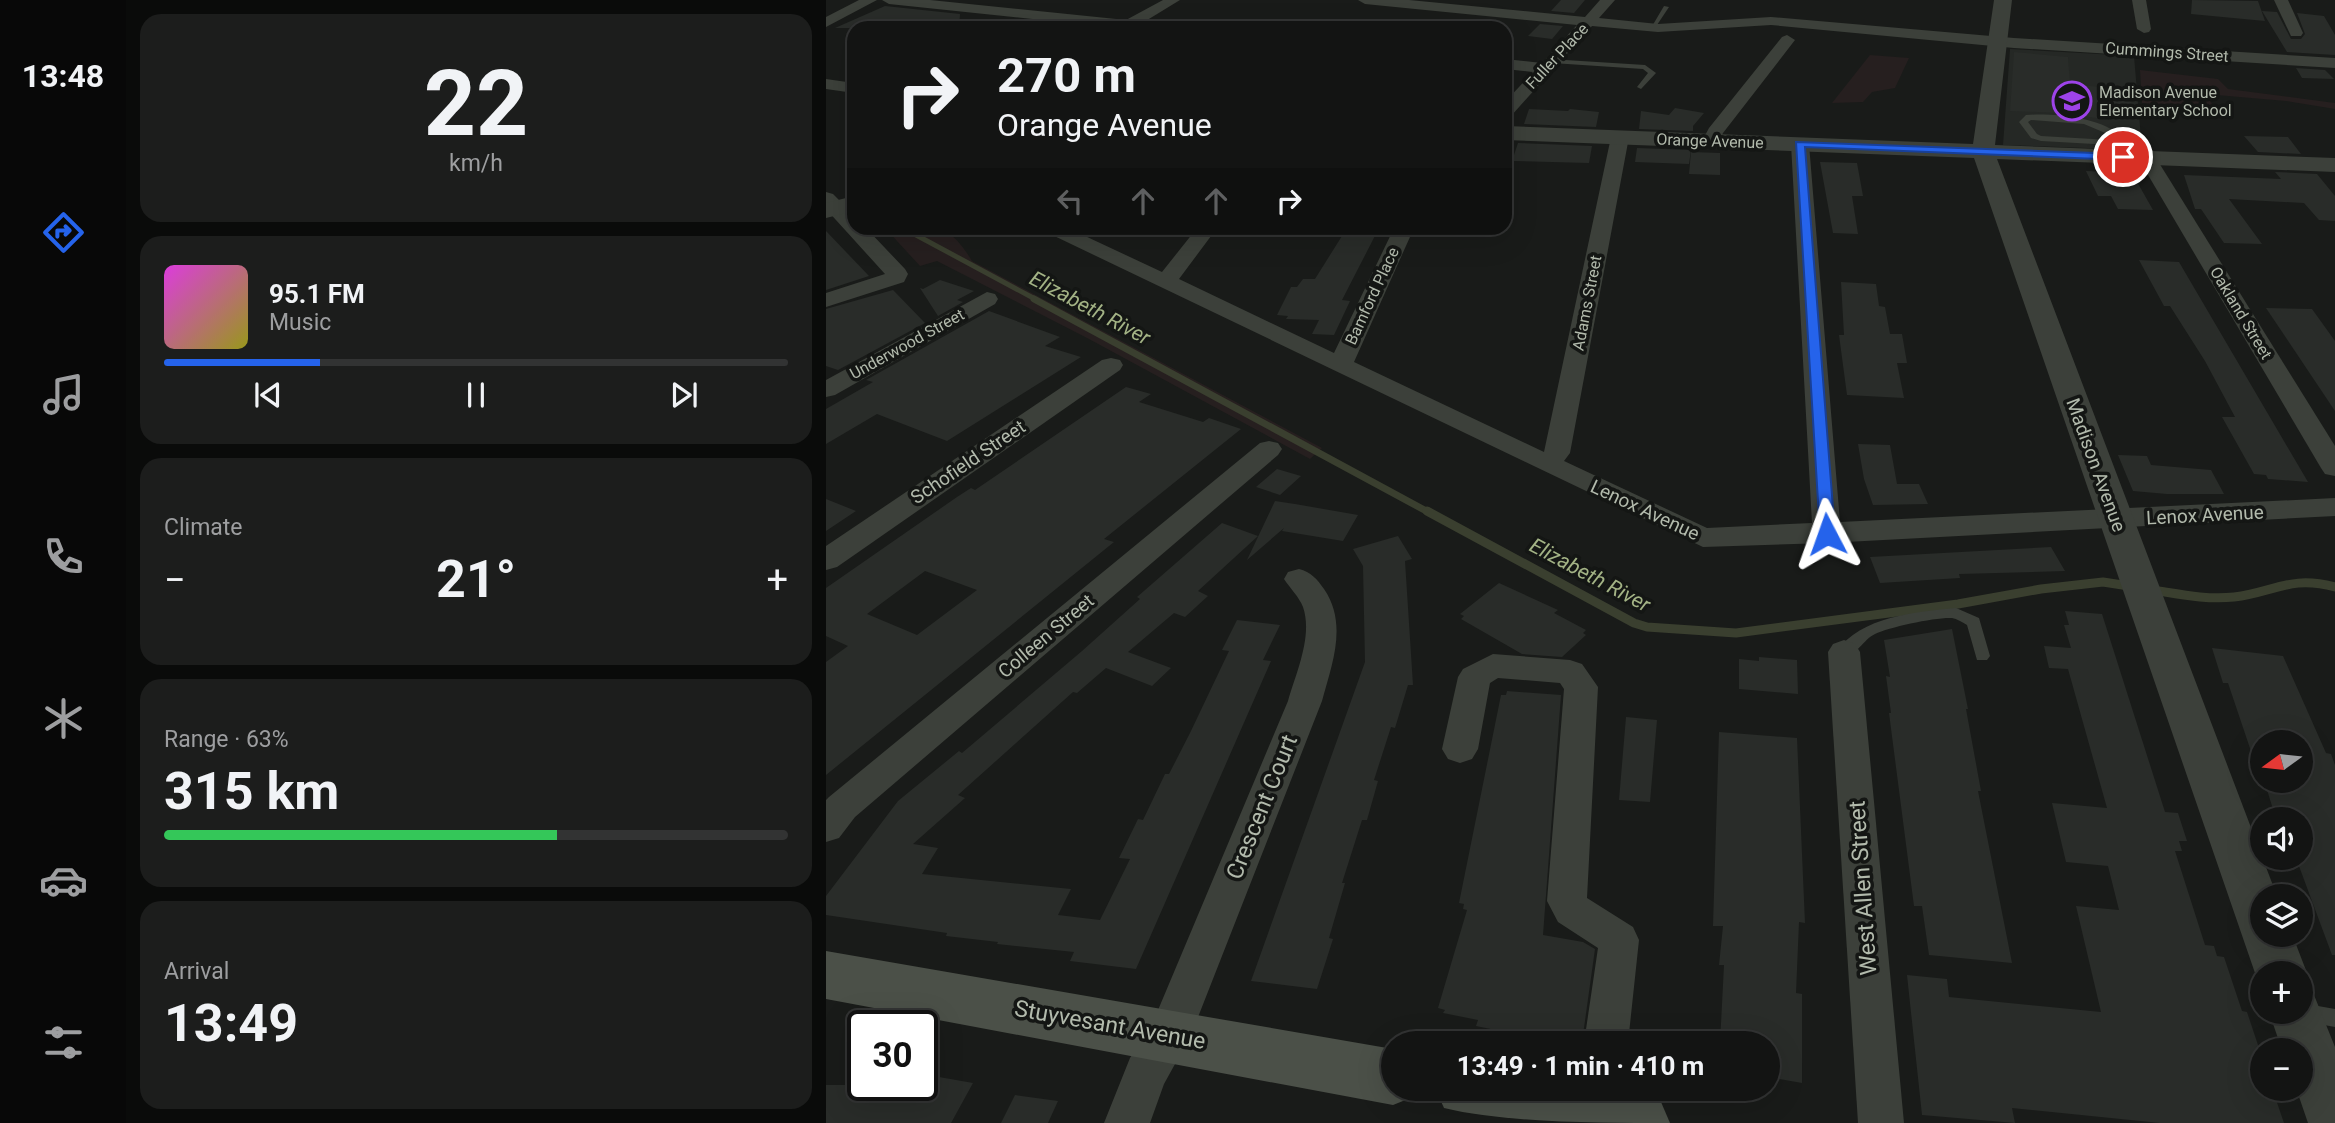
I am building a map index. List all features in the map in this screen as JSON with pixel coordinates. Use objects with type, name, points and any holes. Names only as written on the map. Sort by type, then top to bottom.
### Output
[{"type":"main road","name":"Stuyvesant Avenue","points":[[826,975],[1381,1075]]},
{"type":"main road","points":[[1492,1102],[1613,1109]]},
{"type":"street","points":[[826,23],[870,0]]},
{"type":"street","points":[[889,0],[1083,21]]},
{"type":"street","points":[[1134,21],[1173,0]]},
{"type":"street","name":"Cummings Street","points":[[1365,0],[1653,27],[1771,21],[1998,41],[2335,63]]},
{"type":"street","name":"Fuller Place","points":[[1512,105],[1608,0]]},
{"type":"street","name":"Madison Avenue","points":[[2003,0],[1983,152],[2250,888]]},
{"type":"street","points":[[2139,0],[2144,29]]},
{"type":"street","points":[[2281,0],[2296,33]]},
{"type":"street","points":[[989,21],[1007,12]]},
{"type":"street","points":[[1711,141],[1714,132],[1787,40]]},
{"type":"street","points":[[1512,64],[1549,65]]},
{"type":"street","points":[[826,84],[847,86]]},
{"type":"street","name":"Orange Avenue","points":[[1512,133],[1983,152],[2119,150],[2147,158],[2335,166]]},
{"type":"street","name":"Adams Street","points":[[1546,464],[1557,453],[1620,137]]},
{"type":"street","points":[[1800,144],[1827,534]]},
{"type":"street","name":"Oakland Street","points":[[2147,158],[2335,468]]},
{"type":"street","points":[[834,206],[847,220]]},
{"type":"street","points":[[826,300],[896,276],[861,235]]},
{"type":"street","name":"Lenox Avenue","points":[[1069,235],[1703,538],[2116,520],[2335,507]]},
{"type":"street","points":[[1167,280],[1202,235]]},
{"type":"street","name":"Bamford Place","points":[[1341,364],[1401,235]]},
{"type":"street","name":"Underwood Street","points":[[826,390],[987,299]]},
{"type":"street","name":"Schofield Street","points":[[826,560],[1111,365]]},
{"type":"street","name":"Colleen Street","points":[[826,827],[842,807],[1269,449]]},
{"type":"street","name":"Crescent Court","points":[[1127,1123],[1146,1073],[1169,1035],[1306,701],[1318,651],[1320,612],[1312,594],[1299,579]]},
{"type":"street","name":"West Allen Street","points":[[1844,652],[1881,1123]]},
{"type":"street","points":[[1460,749],[1475,677],[1493,666],[1570,672],[1581,687],[1567,901],[1572,910],[1619,940],[1608,1031]]},
{"type":"street","points":[[2301,1024],[2329,1091]]},
{"type":"lane","points":[[1653,27],[1666,7]]},
{"type":"lane","points":[[1549,65],[1645,67],[1652,74],[1642,87]]},
{"type":"lane","points":[[2029,117],[2109,129],[2114,134],[2119,150],[2034,136],[2023,122],[2029,117]]},
{"type":"lane","points":[[1844,652],[1869,630],[1924,616],[1956,613],[1973,622],[1982,656]]},
{"type":"lane","points":[[2313,1015],[2335,1018]]},
{"type":"shaded area","name":"Madison Avenue Elementary School","points":[[2010,49],[2134,56],[2142,150],[2003,145]]},
{"type":"shaded area","points":[[1870,55],[1909,58],[1895,88],[1872,92],[1863,102],[1832,103]]},
{"type":"shaded area","points":[[2140,70],[2218,79],[2228,89],[2335,103],[2335,109],[2286,101],[2205,94],[2218,112],[2142,103]]},
{"type":"shaded area","points":[[891,235],[950,235],[963,247],[972,261],[1322,448],[1310,459],[1089,339],[937,261],[920,266]]},
{"type":"building","points":[[1561,0],[1585,0],[1574,13],[1551,11]]},
{"type":"building","points":[[2192,0],[2258,1],[2265,21],[2191,14]]},
{"type":"building","points":[[885,6],[960,14],[960,21],[851,21]]},
{"type":"building","points":[[2262,11],[2277,12],[2291,39],[2301,39],[2305,34],[2297,13],[2324,16],[2335,35],[2335,55],[2287,52]]},
{"type":"building","points":[[847,23],[847,28],[835,28]]},
{"type":"building","points":[[1540,24],[1563,26],[1552,39],[1528,36]]},
{"type":"building","points":[[2014,52],[2068,57],[2070,84],[2130,90],[2133,113],[2108,110],[2110,120],[2061,113],[2010,111]]},
{"type":"building","points":[[2296,68],[2325,70],[2334,79],[2302,78]]},
{"type":"building","points":[[1675,108],[1704,113],[1693,126],[1693,131],[1639,129],[1641,111],[1669,115]]},
{"type":"building","points":[[1529,109],[1599,112],[1596,127],[1524,124]]},
{"type":"building","points":[[2244,136],[2288,137],[2301,154],[2258,152]]},
{"type":"building","points":[[1518,143],[1592,146],[1589,163],[1512,161]]},
{"type":"building","points":[[1637,148],[1691,150],[1689,164],[1635,162]]},
{"type":"building","points":[[1691,152],[1720,153],[1720,175],[1689,174]]},
{"type":"building","points":[[1820,162],[1857,163],[1863,196],[1852,196],[1858,234],[1833,233]]},
{"type":"building","points":[[2086,171],[2132,173],[2153,210],[2118,209],[2111,196],[2098,196]]},
{"type":"building","points":[[2275,172],[2317,174],[2335,196],[2335,221],[2319,220],[2304,203],[2229,199],[2262,244],[2224,243],[2201,209],[2195,209],[2184,175],[2281,179]]},
{"type":"building","points":[[826,231],[869,276],[826,290]]},
{"type":"building","points":[[1343,235],[1375,235],[1342,300],[1350,301],[1334,335],[1312,334],[1319,320],[1286,319],[1288,316],[1277,315],[1291,287],[1297,287],[1303,279],[1315,279]]},
{"type":"building","points":[[2139,260],[2179,262],[2308,482],[2268,479],[2266,475],[2254,474],[2222,417],[2235,417],[2205,361],[2170,306],[2164,306]]},
{"type":"building","points":[[940,280],[974,291],[957,300],[963,302],[938,316],[920,288]]},
{"type":"building","points":[[1841,282],[1876,284],[1879,306],[1885,307],[1890,334],[1902,334],[1907,363],[1897,363],[1904,398],[1847,395],[1839,335],[1844,335]]},
{"type":"building","points":[[893,290],[925,323],[838,370],[826,366],[826,309]]},
{"type":"building","points":[[2266,308],[2312,309],[2335,341],[2335,411]]},
{"type":"building","points":[[989,311],[1060,337],[1045,346],[1081,357],[947,441],[877,414],[826,444],[826,409],[873,382],[866,380]]},
{"type":"building","points":[[1126,387],[1151,394],[1139,402],[1203,422],[1209,418],[1241,429],[1104,539],[1114,542],[826,775],[826,662],[848,646],[826,636],[826,588],[957,497],[971,488],[975,490]],"holes":[[[925,571],[977,590],[917,635],[867,614]]]},
{"type":"building","points":[[1858,444],[1890,445],[1897,484],[1919,484],[1928,504],[1873,505],[1864,479]]},
{"type":"building","points":[[2118,455],[2147,456],[2151,465],[2211,470],[2224,494],[2133,491]]},
{"type":"building","points":[[1277,469],[1301,476],[1280,495],[1256,487]]},
{"type":"building","points":[[826,499],[856,511],[826,531]]},
{"type":"building","points":[[1275,501],[1358,515],[1343,541],[1282,531],[1284,528],[1247,560]]},
{"type":"building","points":[[1222,523],[1258,536],[1198,591],[1208,596],[1185,617],[1174,613],[1128,652],[1171,668],[1152,686],[1106,668],[1077,693],[1073,692],[958,795],[965,798],[913,844],[938,848],[922,874],[1071,889],[1058,915],[1100,920],[1130,859],[1119,858],[1138,819],[1143,820],[1165,774],[1169,774],[1190,733],[1229,651],[1222,650],[1237,620],[1280,625],[1263,660],[1271,661],[1136,969],[1070,961],[1074,952],[997,944],[998,942],[946,936],[947,933],[826,915],[826,896],[898,801],[959,751],[962,753],[1082,651],[1140,599],[1137,597]]},
{"type":"building","points":[[1398,536],[1412,559],[1405,561],[1413,685],[1408,685],[1395,728],[1391,727],[1374,780],[1378,781],[1367,820],[1362,820],[1342,883],[1345,883],[1329,938],[1333,939],[1317,989],[1251,981],[1365,662],[1363,566],[1353,549]]},
{"type":"building","points":[[2051,547],[2065,571],[1959,574],[1960,578],[1880,583],[1870,557]]},
{"type":"building","points":[[1499,583],[1558,610],[1554,613],[1586,630],[1583,633],[1586,635],[1562,657],[1522,654],[1461,619],[1464,616],[1460,614]]},
{"type":"building","points":[[2065,611],[2102,614],[2165,812],[2178,813],[2187,841],[2179,841],[2182,851],[2175,851],[2205,945],[2214,946],[2217,956],[2224,957],[2242,1011],[2247,1012],[2256,1038],[2250,1038],[2250,1101],[2276,1101],[2284,1123],[2160,1123],[2012,1108],[2015,1123],[1922,1115],[1907,975],[1947,979],[1949,997],[2101,1012],[2076,906],[2119,910],[2108,866],[2066,862],[2052,803],[2107,808],[2068,669],[2049,668],[2044,646],[2071,648],[2064,625],[2069,625]]},
{"type":"building","points":[[1952,629],[1968,709],[1981,791],[1978,791],[2012,963],[1929,955],[1922,906],[1914,906],[1889,713],[1886,676],[1890,677],[1884,640]]},
{"type":"building","points":[[2212,648],[2283,656],[2326,753],[2331,754],[2335,765],[2335,955],[2332,955],[2313,904],[2313,884],[2306,884],[2300,870],[2313,870],[2313,807],[2272,807],[2268,793],[2314,793],[2314,730],[2250,730],[2250,748],[2228,683],[2223,683]]},
{"type":"building","points":[[1759,657],[1797,660],[1798,694],[1739,689],[1739,659],[1759,661]]},
{"type":"building","points":[[1507,691],[1561,695],[1543,935],[1583,942],[1595,949],[1584,1031],[1500,1031],[1476,1026],[1478,1020],[1443,1013],[1445,1010],[1438,1008],[1467,910],[1463,909],[1464,904],[1459,903],[1501,695],[1506,695]]},
{"type":"building","points":[[1626,717],[1657,720],[1650,802],[1619,800]]},
{"type":"building","points":[[1719,732],[1797,738],[1805,923],[1799,922],[1796,993],[1802,994],[1802,1083],[1780,1079],[1780,1031],[1721,1031],[1724,965],[1719,965],[1723,926],[1713,926]]},
{"type":"building","points":[[938,1077],[973,1083],[951,1123],[826,1123],[826,1085],[847,1085],[847,1101],[938,1101]]},
{"type":"building","points":[[1015,1095],[1058,1101],[1048,1123],[1001,1123]]},
{"type":"waterway","name":"Elizabeth River","points":[[916,235],[1037,300]]},
{"type":"waterway","name":"Elizabeth River","points":[[1034,299],[1430,513]]},
{"type":"waterway","name":"Elizabeth River","points":[[1427,511],[1634,623],[1647,627],[1736,633],[1958,604],[2041,589],[2103,582],[2129,586]]},
{"type":"waterway","name":"Elizabeth River","points":[[2152,590],[2224,598],[2294,584],[2335,587]]},
{"type":"place","name":"Madison Avenue Elementary School","points":[[2072,101]]},
{"type":"route","points":[[1827,534],[1800,144],[2123,157]]}]
